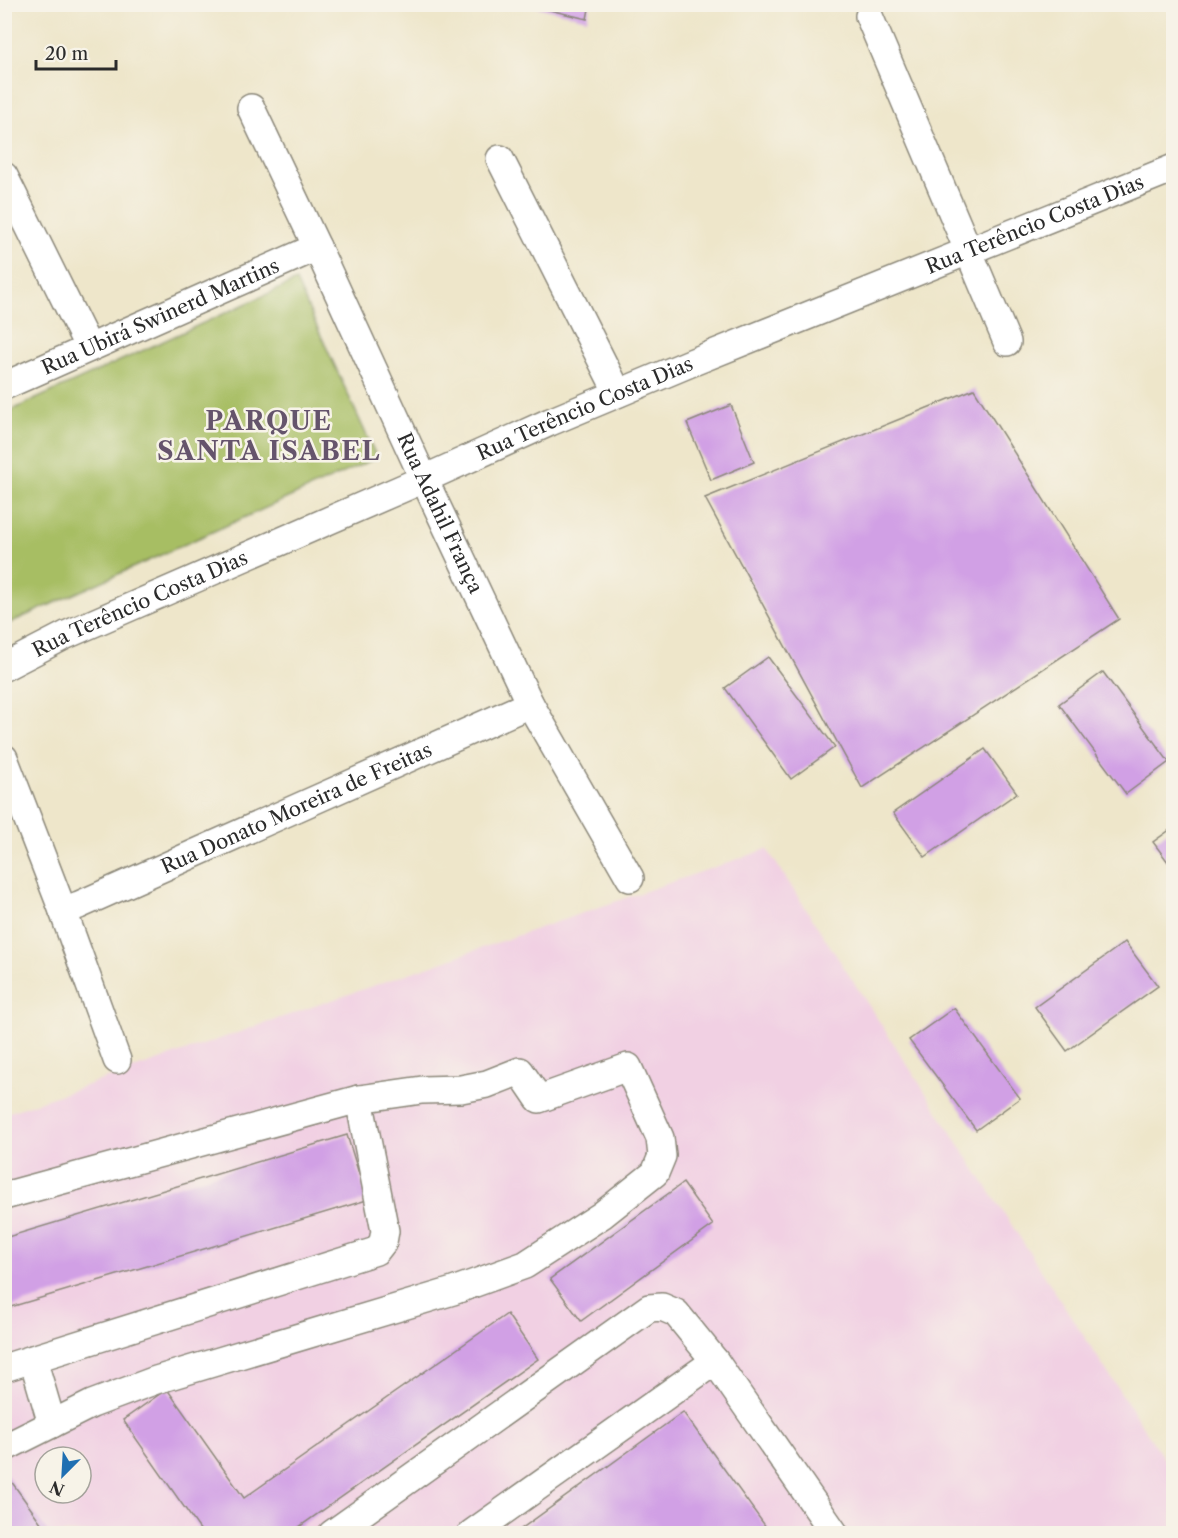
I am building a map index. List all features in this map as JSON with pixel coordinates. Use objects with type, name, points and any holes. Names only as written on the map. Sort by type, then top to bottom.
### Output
[{"type":"street","points":[[869,16],[1007,342]]},
{"type":"street","name":"Rua Adahil França","points":[[251,108],[530,704],[630,878]]},
{"type":"street","points":[[500,159],[618,393]]},
{"type":"street","name":"Rua Terêncio Costa Dias","points":[[4,667],[66,635],[550,422],[1173,168]]},
{"type":"street","points":[[4,176],[89,348]]},
{"type":"street","name":"Rua Ubirá Swinerd Martins","points":[[4,386],[317,247]]},
{"type":"street","name":"Rua Donato Moreira de Freitas","points":[[63,911],[530,704]]},
{"type":"street","points":[[4,758],[117,1060]]},
{"type":"street","points":[[4,1196],[359,1099],[422,1090],[461,1089],[487,1084],[520,1071],[539,1099],[628,1067],[660,1138],[662,1156],[654,1173],[602,1215],[525,1265],[453,1291],[156,1380],[92,1404],[4,1448]]},
{"type":"street","points":[[4,1368],[376,1251],[383,1242],[385,1231],[359,1099]]},
{"type":"street","points":[[333,1533],[649,1308],[662,1307],[676,1313],[715,1361],[835,1533]]},
{"type":"street","points":[[33,1359],[52,1424]]},
{"type":"street","points":[[471,1533],[715,1361]]},
{"type":"shaded area","points":[[767,849],[1173,1473],[1173,1533],[5,1533],[4,1114]]},
{"type":"green space","points":[[296,281],[377,458],[5,625],[5,413]]},
{"type":"building","points":[[525,4],[590,4],[587,19]]},
{"type":"building","points":[[974,389],[1119,619],[862,788],[705,498]]},
{"type":"building","points":[[731,405],[754,462],[711,480],[687,423]]},
{"type":"building","points":[[768,657],[835,747],[791,779],[725,688]]},
{"type":"building","points":[[1103,672],[1169,762],[1126,794],[1059,704]]},
{"type":"building","points":[[985,749],[1017,793],[925,857],[893,813]]},
{"type":"building","points":[[1174,827],[1174,870],[1153,842]]},
{"type":"building","points":[[1125,942],[1158,986],[1067,1051],[1035,1007]]},
{"type":"building","points":[[954,1008],[1020,1098],[976,1130],[909,1040]]},
{"type":"building","points":[[347,1135],[367,1200],[4,1309],[4,1238]]},
{"type":"building","points":[[683,1183],[713,1225],[581,1321],[550,1279]]},
{"type":"building","points":[[507,1314],[538,1359],[289,1534],[203,1534],[123,1420],[167,1389],[244,1498]]},
{"type":"building","points":[[683,1412],[771,1534],[514,1534]]},
{"type":"building","points":[[6,1474],[49,1534],[4,1534],[4,1475]]},
{"type":"district","name":"PARQUE SANTA ISABEL","points":[[269,436]]}]
